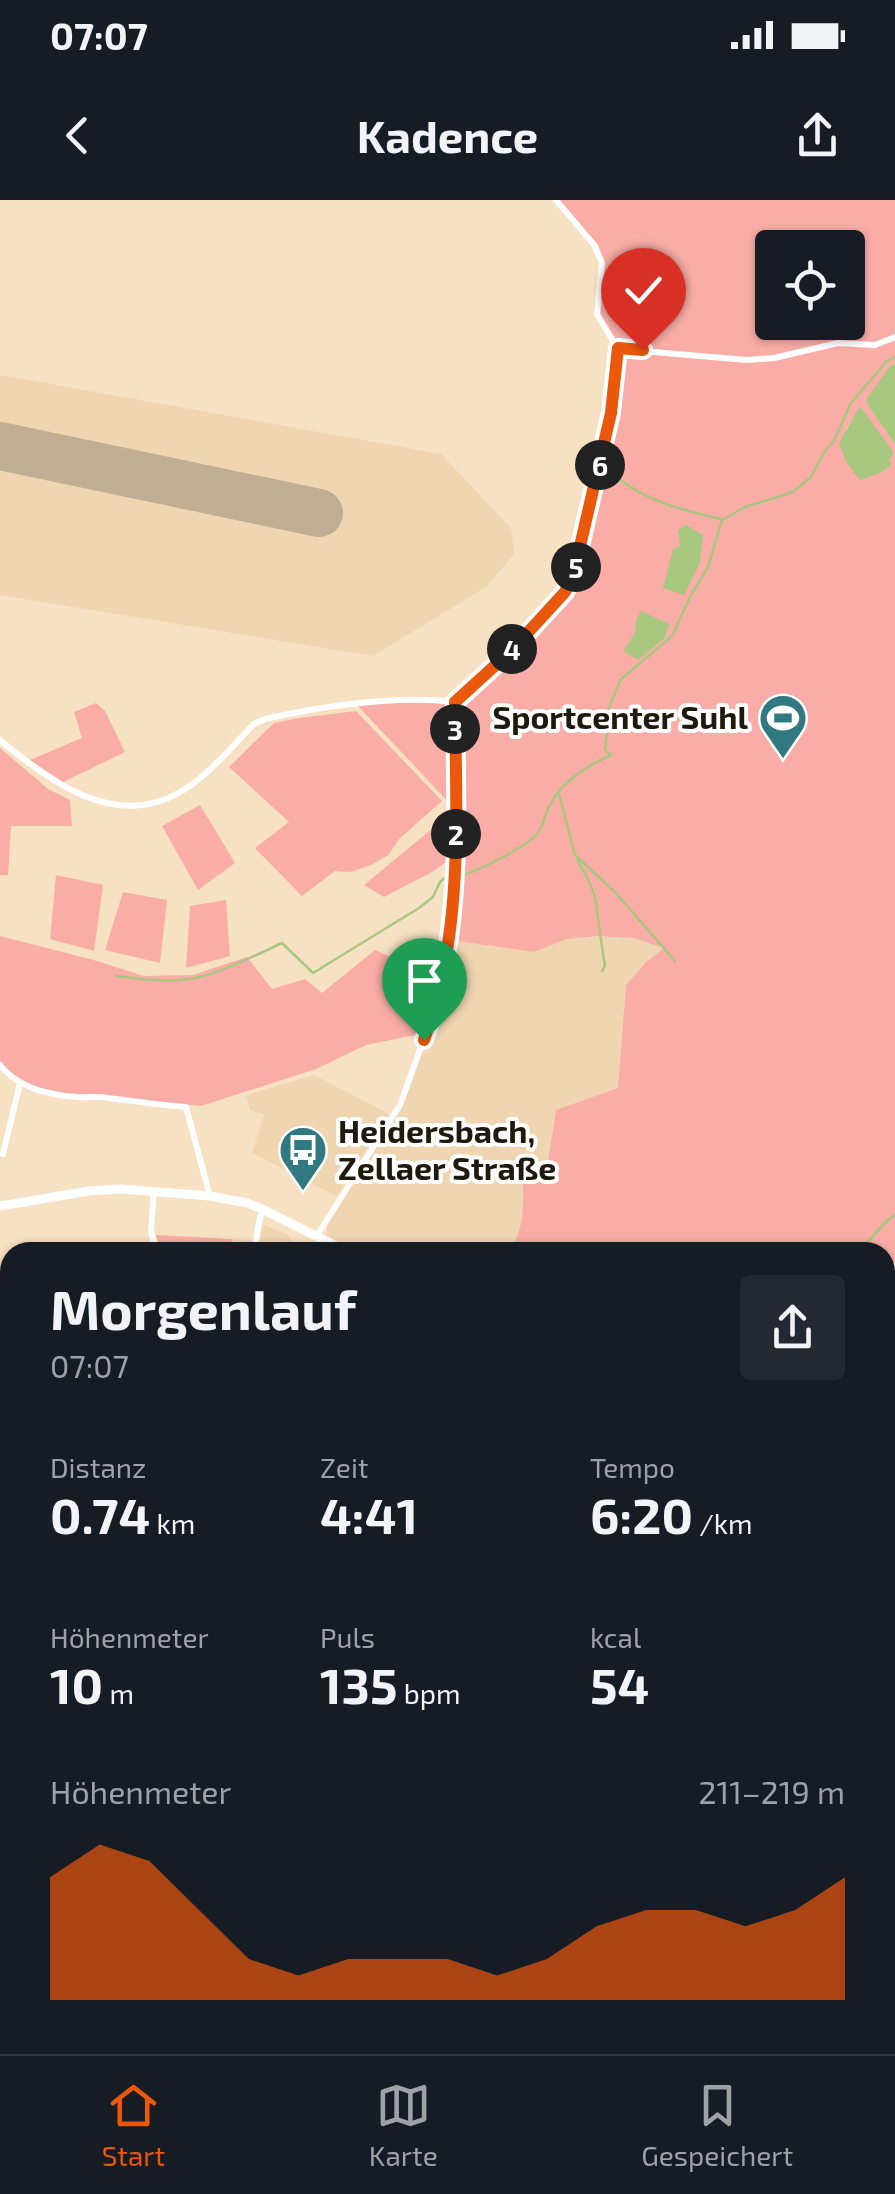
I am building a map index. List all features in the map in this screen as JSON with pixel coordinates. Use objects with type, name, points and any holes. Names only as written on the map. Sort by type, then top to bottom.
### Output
[{"type":"street","points":[[316,1237],[400,1105],[439,986],[450,940],[456,852],[455,702],[510,652],[565,592],[574,572],[611,413],[618,348],[596,314],[602,262],[595,246],[556,200]]},
{"type":"street","points":[[618,348],[747,360],[838,343],[875,345],[895,337]]},
{"type":"street","points":[[0,740],[40,773],[77,794],[129,807],[169,798],[198,780],[254,724],[264,719],[420,698],[455,702]]},
{"type":"street","points":[[0,1065],[8,1075],[31,1088],[74,1097],[186,1107],[210,1196]]},
{"type":"street","points":[[3,1154],[20,1083]]},
{"type":"street","points":[[0,1206],[89,1191],[154,1190],[210,1196],[264,1210],[327,1242]]},
{"type":"street","points":[[154,1190],[154,1242]]},
{"type":"street","points":[[256,1242],[264,1210]]},
{"type":"shaded area","points":[[556,200],[895,200],[895,364],[867,404],[895,444],[895,1242],[515,1242],[523,1200],[522,1167],[547,1168],[556,1110],[618,1088],[626,985],[664,948],[633,938],[598,936],[567,939],[534,952],[450,940],[456,810],[357,705],[421,698],[455,702],[537,625],[574,572],[611,413],[618,349],[597,314],[602,262],[595,246]],"holes":[[[861,407],[891,466],[878,474],[846,429]]]},
{"type":"shaded area","points":[[895,364],[895,444],[867,404],[867,398]]},
{"type":"shaded area","points":[[0,375],[441,454],[511,528],[514,554],[486,587],[373,656],[0,595]]},
{"type":"shaded area","points":[[860,406],[894,453],[889,460],[891,466],[860,480],[846,462],[839,443]]},
{"type":"shaded area","points":[[686,525],[703,535],[700,563],[684,595],[663,588],[673,549],[680,546],[678,530]]},
{"type":"shaded area","points":[[641,611],[669,624],[665,638],[638,660],[623,651],[635,633]]},
{"type":"shaded area","points":[[96,703],[105,711],[125,752],[63,782],[30,760],[82,738],[74,712]]},
{"type":"shaded area","points":[[356,711],[442,801],[400,838],[388,855],[351,872],[335,871],[302,896],[255,848],[289,822],[229,767],[274,723]]},
{"type":"shaded area","points":[[0,748],[48,789],[70,800],[72,826],[11,826],[8,875],[0,875]]},
{"type":"shaded area","points":[[200,805],[235,863],[198,890],[162,826]]},
{"type":"shaded area","points":[[450,814],[449,860],[384,897],[364,885]]},
{"type":"shaded area","points":[[56,875],[103,885],[94,951],[50,939]]},
{"type":"shaded area","points":[[123,892],[167,900],[160,963],[105,950]]},
{"type":"shaded area","points":[[226,900],[230,956],[186,968],[190,906]]},
{"type":"shaded area","points":[[0,936],[144,976],[193,975],[247,957],[272,989],[305,979],[322,993],[375,950],[389,956],[412,949],[439,958],[420,1034],[366,1045],[316,1069],[201,1106],[74,1095],[31,1086],[10,1073],[0,1060]]},
{"type":"shaded area","points":[[567,938],[633,938],[665,948],[626,985],[618,1088],[556,1110],[547,1169],[522,1167],[523,1215],[516,1242],[336,1242],[326,1235],[328,1223],[396,1111],[427,1033],[450,940],[534,952]]},
{"type":"shaded area","points":[[314,1075],[389,1114],[337,1196],[252,1153],[264,1114],[250,1110],[246,1095]]},
{"type":"shaded area","points":[[264,1225],[287,1234],[292,1242],[259,1242]]},
{"type":"shaded area","points":[[156,1235],[232,1239],[232,1242],[158,1242]]},
{"type":"waterway","points":[[459,876],[500,859],[530,840],[539,831],[561,789],[584,769],[611,755],[605,750],[610,705],[621,679],[672,636],[708,567],[722,520],[745,507],[793,492],[811,477],[834,441],[851,403],[887,361],[895,357]]},
{"type":"waterway","points":[[619,479],[655,500],[721,519]]},
{"type":"waterway","points":[[559,794],[575,855],[614,891],[675,961]]},
{"type":"waterway","points":[[577,859],[595,898],[605,966],[602,971]]},
{"type":"waterway","points":[[116,976],[195,978],[282,943],[313,973],[419,908],[433,897],[447,876]]},
{"type":"waterway","points":[[868,1242],[895,1215]]},
{"type":"runway","points":[[0,446],[319,513]]},
{"type":"place","name":"Sportcenter Suhl","points":[[783,760]]},
{"type":"place","name":"Heidersbach, Zellaer Straße","points":[[303,1192]]},
{"type":"route","points":[[424,1040],[450,938],[456,852],[455,702],[510,652],[565,592],[574,572],[611,413],[618,348],[643,350]]}]
